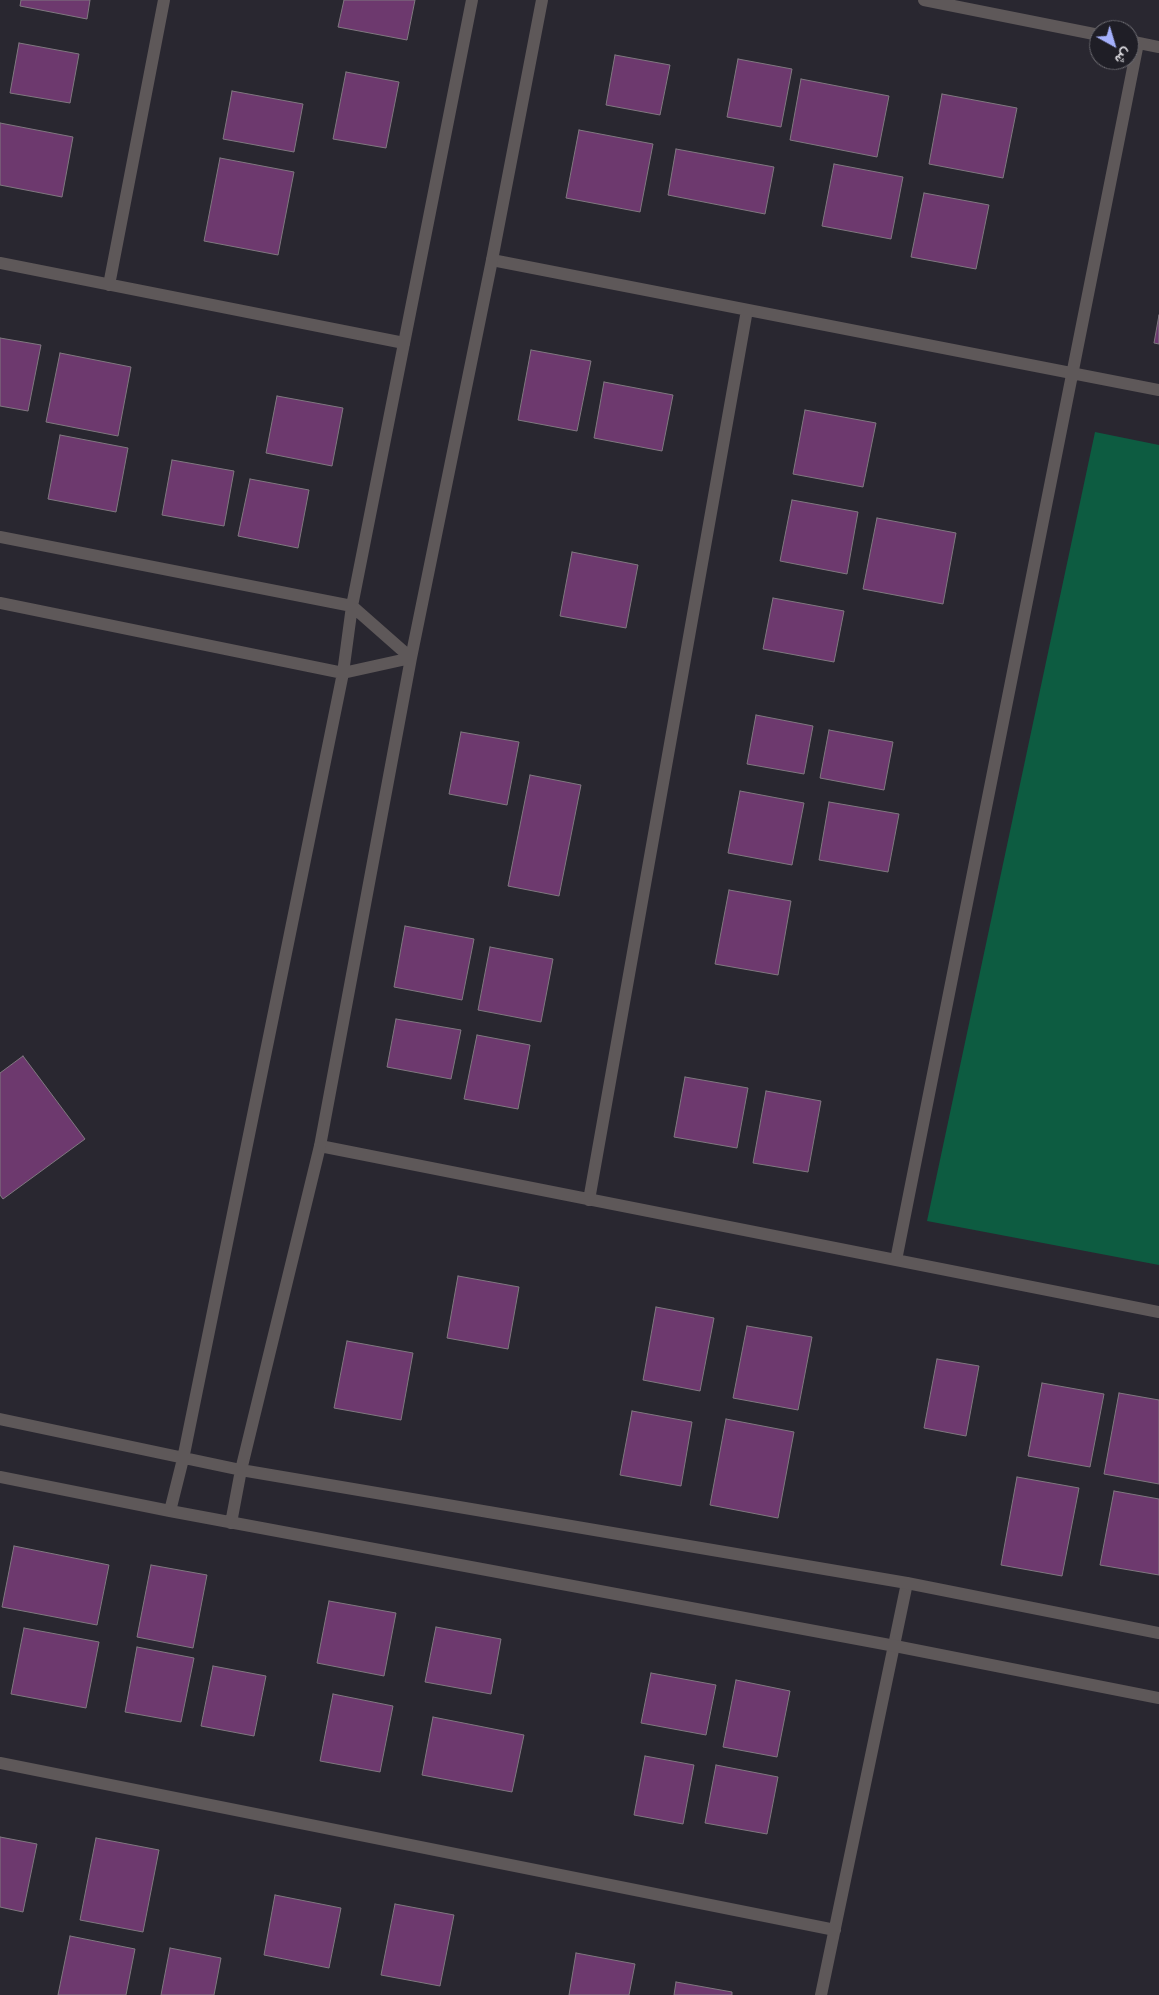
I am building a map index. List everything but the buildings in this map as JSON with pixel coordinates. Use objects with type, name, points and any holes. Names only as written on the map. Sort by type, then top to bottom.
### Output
[{"type":"street","points":[[109,285],[164,0]]},
{"type":"street","points":[[170,1511],[183,1459],[343,673],[352,606],[472,0]]},
{"type":"street","points":[[232,1523],[241,1470],[320,1146],[411,658],[492,260],[542,0]]},
{"type":"street","points":[[924,0],[1089,33]]},
{"type":"street","points":[[1139,43],[1159,47]]},
{"type":"street","points":[[896,1260],[1072,373],[1129,70]]},
{"type":"street","points":[[492,260],[1159,390]]},
{"type":"street","points":[[0,263],[404,343]]},
{"type":"street","points":[[589,1200],[747,310]]},
{"type":"street","points":[[0,537],[352,606],[411,658]]},
{"type":"street","points":[[0,603],[343,673],[411,658]]},
{"type":"street","points":[[320,1146],[1159,1312]]},
{"type":"street","points":[[0,1419],[241,1470],[907,1583],[1159,1633]]},
{"type":"street","points":[[0,1477],[232,1523],[895,1646],[1159,1698]]},
{"type":"street","points":[[821,1995],[907,1583]]},
{"type":"street","points":[[0,1763],[835,1930]]},
{"type":"green space","points":[[1095,432],[1159,445],[1159,1265],[927,1221]]}]
